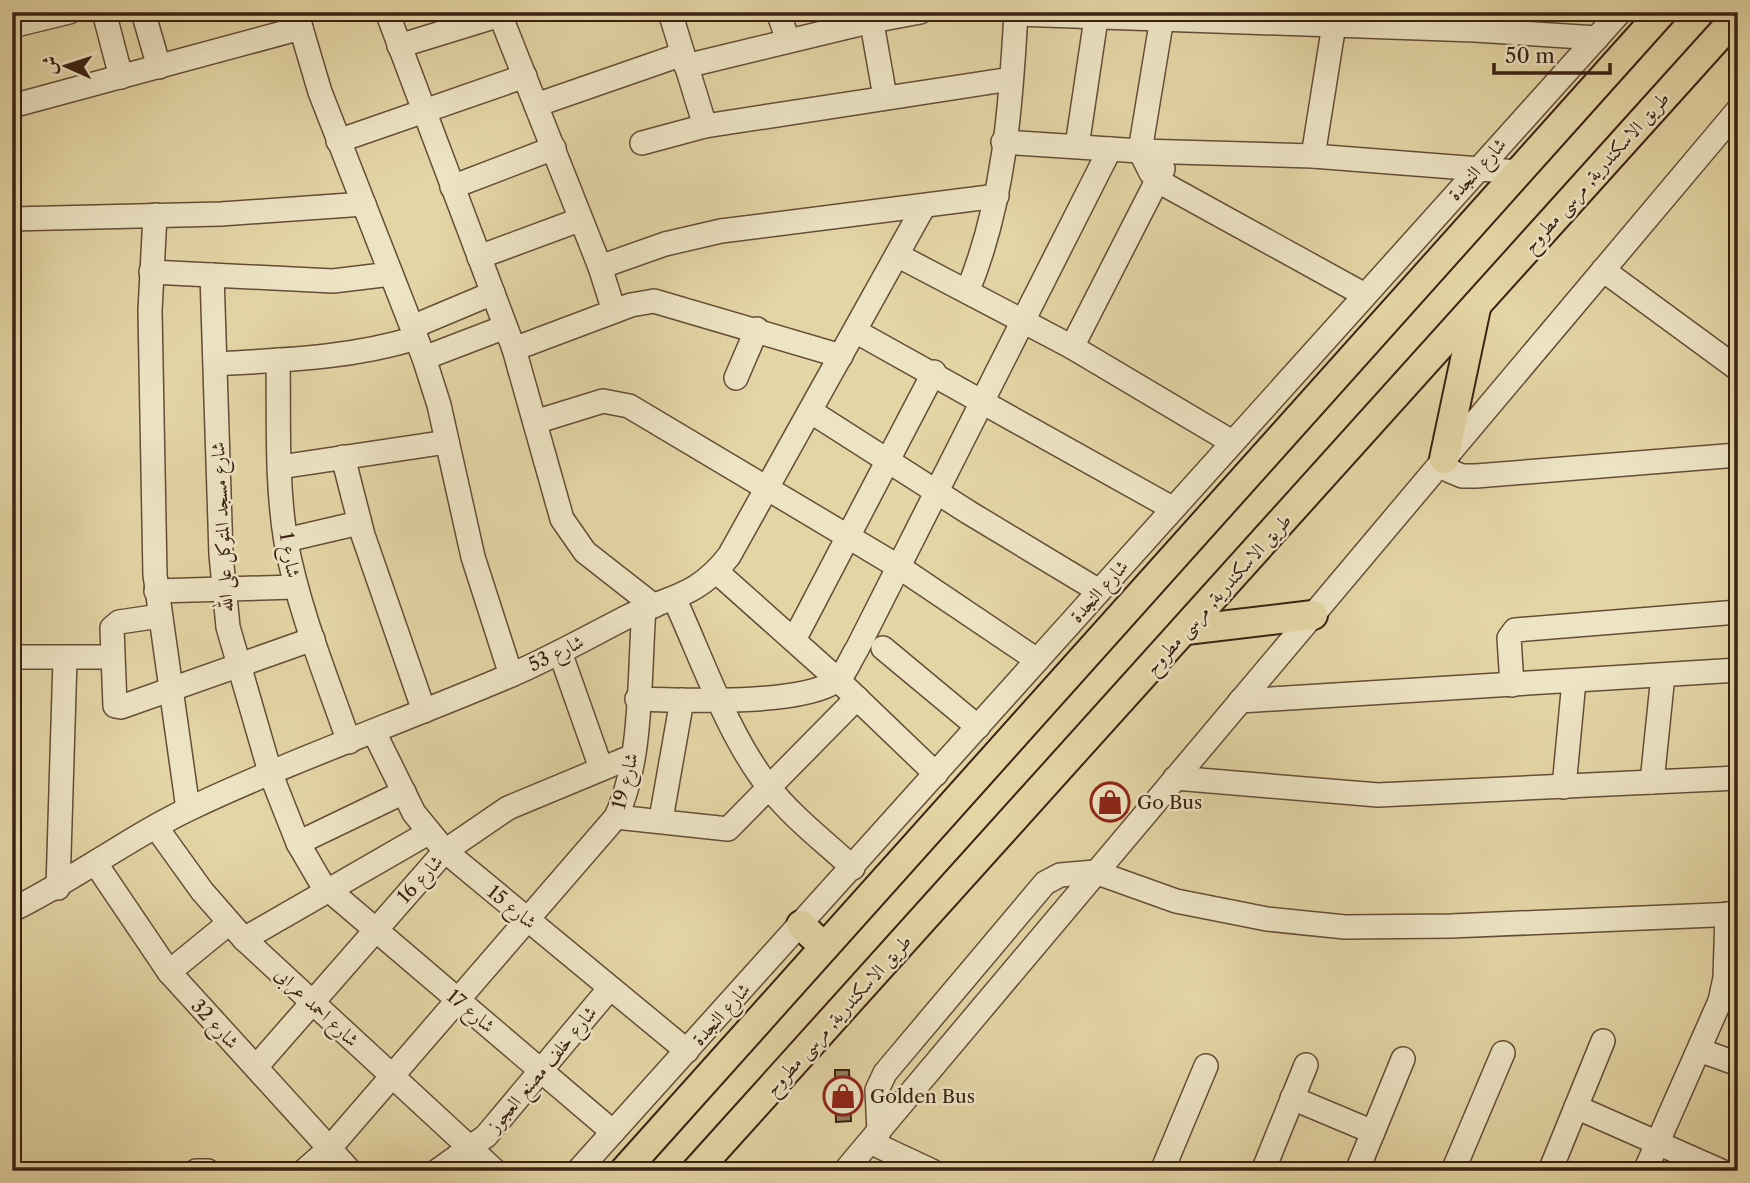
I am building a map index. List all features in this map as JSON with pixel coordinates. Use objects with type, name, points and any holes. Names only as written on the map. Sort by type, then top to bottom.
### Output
[{"type":"main road","points":[[624,1171],[1662,12]]},
{"type":"main road","name":"طريق الاسكندرية, مرسى مطروح","points":[[696,1171],[1738,15]]},
{"type":"main road","points":[[1444,459],[1477,304]]},
{"type":"main road","points":[[1186,630],[1312,615]]},
{"type":"main road","points":[[801,925],[824,947]]},
{"type":"street","points":[[12,26],[69,12]]},
{"type":"street","points":[[104,12],[121,77]]},
{"type":"street","points":[[144,12],[159,67]]},
{"type":"street","points":[[387,12],[514,349],[554,498],[571,535],[585,552],[657,605],[721,700],[744,750],[769,789],[853,868]]},
{"type":"street","points":[[670,12],[705,126]]},
{"type":"street","points":[[778,12],[788,40]]},
{"type":"street","points":[[536,105],[685,60],[788,40],[871,17],[920,12]]},
{"type":"street","name":"شارع النجدة","points":[[578,1171],[1620,12]]},
{"type":"street","points":[[968,290],[982,256],[997,196],[1012,79],[1016,13],[1335,19],[1597,38]]},
{"type":"street","points":[[399,46],[500,14],[554,148],[579,220],[600,267],[614,311]]},
{"type":"street","points":[[1077,146],[1096,15]]},
{"type":"street","points":[[1162,16],[1140,151],[1150,173],[1158,181],[1363,295]]},
{"type":"street","points":[[871,17],[885,97]]},
{"type":"street","points":[[1313,156],[1335,19]]},
{"type":"street","points":[[12,106],[159,67],[298,20],[338,141],[417,341],[447,442],[473,557],[511,675]]},
{"type":"street","points":[[338,141],[525,76]]},
{"type":"street","points":[[642,144],[705,126],[1012,79]]},
{"type":"street","points":[[845,1171],[1738,110]]},
{"type":"street","points":[[1003,142],[1140,151],[1313,156],[1476,171],[1518,172]]},
{"type":"street","points":[[452,187],[554,148]]},
{"type":"street","points":[[638,699],[721,700],[796,693],[838,680],[899,567],[935,490],[984,401],[1110,149]]},
{"type":"street","points":[[1072,347],[1171,152]]},
{"type":"street","points":[[600,267],[665,244],[708,234],[774,223],[997,196]]},
{"type":"street","points":[[12,219],[260,212],[364,204]]},
{"type":"street","name":"شارع 53","points":[[12,911],[58,888],[188,809],[270,772],[511,675],[697,588],[717,572],[729,556],[924,206]]},
{"type":"street","points":[[155,215],[151,272],[152,502],[156,591],[188,809]]},
{"type":"street","points":[[479,257],[579,220]]},
{"type":"street","points":[[897,255],[1024,320],[1232,442]]},
{"type":"street","points":[[1604,270],[1738,369]]},
{"type":"street","points":[[151,272],[332,281],[391,274]]},
{"type":"street","name":"شارع مسجد المتوكل على الله","points":[[212,275],[223,589],[237,666],[270,772],[298,843]]},
{"type":"street","points":[[417,341],[493,293]]},
{"type":"street","points":[[514,349],[614,311],[654,301],[757,329],[841,356]]},
{"type":"street","points":[[216,364],[365,352],[505,327]]},
{"type":"street","points":[[736,378],[757,329]]},
{"type":"street","points":[[855,331],[934,372],[1172,509]]},
{"type":"street","name":"شارع 1","points":[[278,360],[280,467],[286,540],[295,587],[349,742]]},
{"type":"street","points":[[794,640],[934,372]]},
{"type":"street","points":[[535,422],[603,401],[615,401],[629,406],[899,567],[1037,660]]},
{"type":"street","points":[[810,411],[1099,590]]},
{"type":"street","points":[[280,467],[447,442]]},
{"type":"street","points":[[1444,459],[1450,471],[1476,476],[1738,455]]},
{"type":"street","points":[[343,457],[359,523],[424,711]]},
{"type":"street","points":[[286,540],[359,523]]},
{"type":"street","points":[[717,572],[838,680],[936,774]]},
{"type":"street","points":[[156,591],[295,587]]},
{"type":"street","name":"شارع 19","points":[[304,1171],[329,1149],[616,817],[623,802],[633,756],[638,699],[657,605]]},
{"type":"street","points":[[1512,685],[1509,643],[1511,633],[1515,630],[1738,612]]},
{"type":"street","points":[[160,616],[114,624],[112,657],[115,706],[121,707],[313,639]]},
{"type":"street","points":[[883,648],[978,727]]},
{"type":"street","points":[[560,652],[601,768]]},
{"type":"street","points":[[12,657],[112,657]]},
{"type":"street","points":[[58,888],[65,659]]},
{"type":"street","points":[[1240,701],[1738,670]]},
{"type":"street","points":[[1652,782],[1663,676]]},
{"type":"street","points":[[1564,787],[1574,681]]},
{"type":"street","points":[[616,817],[661,819],[728,829],[857,698]]},
{"type":"street","points":[[661,819],[682,699]]},
{"type":"street","name":"شارع 15","points":[[374,732],[428,833],[445,851],[687,1051]]},
{"type":"street","name":"شارع 16","points":[[256,1068],[374,929],[445,851],[508,808],[633,756]]},
{"type":"street","points":[[1175,778],[1378,795],[1738,778]]},
{"type":"street","points":[[298,843],[404,792]]},
{"type":"street","name":"شارع احمد عرابى","points":[[156,827],[236,931],[495,1171]]},
{"type":"street","points":[[169,972],[236,931],[327,891],[428,833]]},
{"type":"street","name":"شارع 17","points":[[298,843],[327,891],[613,1132]]},
{"type":"street","name":"شارع 32","points":[[96,864],[169,972],[350,1171]]},
{"type":"street","points":[[874,1137],[877,1090],[884,1073],[1045,883],[1060,875],[1095,872],[1176,901],[1321,925],[1451,926],[1732,914],[1720,1001],[1645,1171]]},
{"type":"street","name":"شارع خلف مصنع العجوز","points":[[437,1171],[486,1136],[610,988]]},
{"type":"street","points":[[1550,1171],[1603,1041]]},
{"type":"street","points":[[1699,1050],[1738,1064]]},
{"type":"street","points":[[1453,1171],[1503,1053]]},
{"type":"street","points":[[1357,1171],[1404,1059]]},
{"type":"street","points":[[1263,1171],[1306,1065]]},
{"type":"street","points":[[1163,1171],[1206,1066]]},
{"type":"street","points":[[1292,1098],[1373,1132]]},
{"type":"street","points":[[1576,1107],[1721,1171]]},
{"type":"street","points":[[874,1137],[932,1171]]},
{"type":"street","points":[[196,1171],[208,1171]]},
{"type":"building","name":"Golden Bus","points":[[835,1070],[849,1070],[851,1121],[836,1122]]},
{"type":"place","name":"Go Bus","points":[[1110,802]]},
{"type":"place","name":"Golden Bus","points":[[843,1096]]}]
